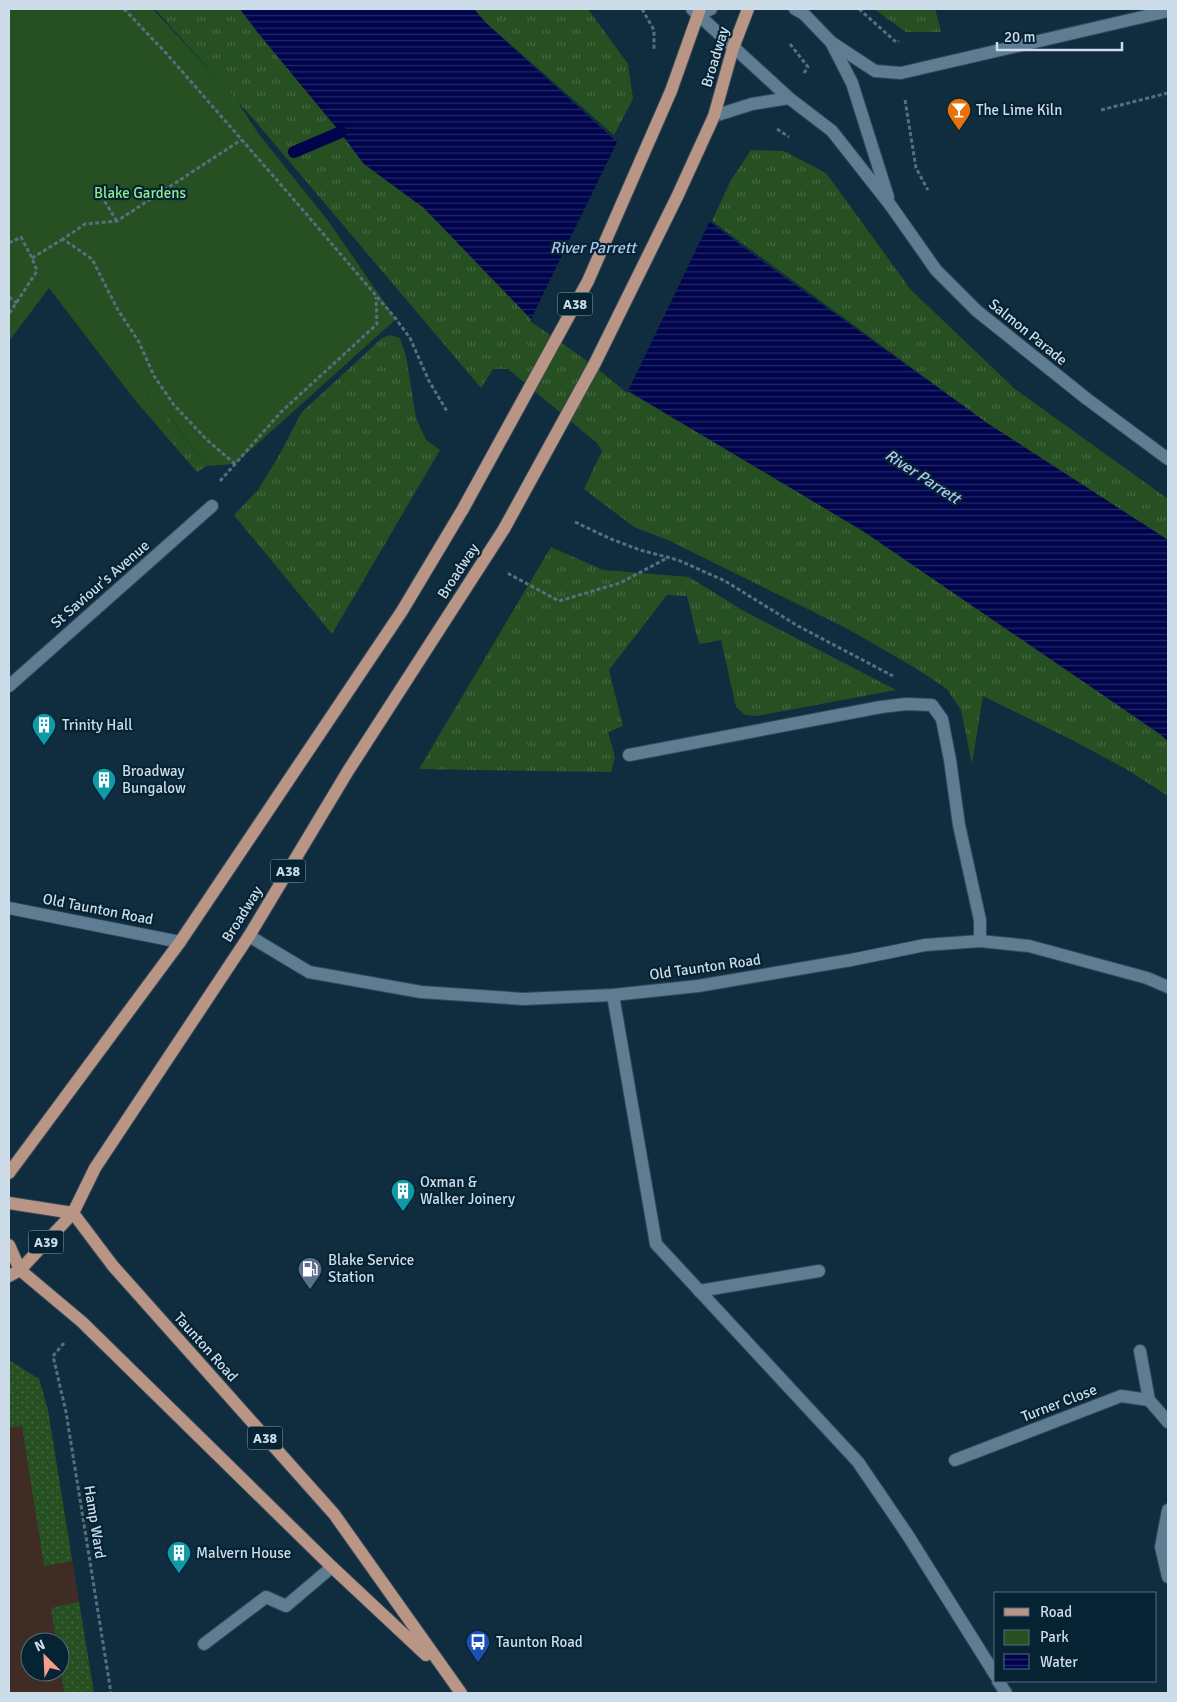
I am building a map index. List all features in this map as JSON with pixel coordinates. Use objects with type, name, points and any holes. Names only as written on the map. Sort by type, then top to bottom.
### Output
[{"type":"main road","name":"Broadway","points":[[14,1273],[73,1214],[95,1168],[249,936],[348,770],[504,530],[595,363],[677,197],[714,116],[733,48],[748,9]]},
{"type":"main road","name":"Broadway","points":[[9,1173],[180,942],[402,611],[463,509],[588,281],[671,91],[697,11]]},
{"type":"main road","points":[[9,1203],[73,1214]]},
{"type":"main road","name":"Taunton Road","points":[[73,1214],[112,1266],[334,1514],[460,1693]]},
{"type":"main road","name":"Taunton Road","points":[[9,1245],[14,1273],[82,1322],[332,1567],[444,1672]]},
{"type":"street","points":[[697,11],[711,9]]},
{"type":"street","name":"Salmon Parade","points":[[795,9],[804,14],[832,42],[852,83],[891,206]]},
{"type":"street","name":"Salmon Parade","points":[[697,11],[733,48],[789,98],[832,131],[891,206],[936,270],[977,311],[1086,399],[1168,459]]},
{"type":"street","points":[[832,42],[875,71],[901,72],[1168,11]]},
{"type":"street","points":[[714,116],[752,104],[789,98]]},
{"type":"street","name":"St Saviour's Avenue","points":[[9,686],[212,506]]},
{"type":"street","points":[[629,755],[881,707],[906,704],[932,705],[942,719],[959,825],[980,920],[980,941]]},
{"type":"street","name":"Old Taunton Road","points":[[9,908],[180,942]]},
{"type":"street","name":"Old Taunton Road","points":[[249,936],[308,972],[421,992],[523,998],[613,995],[698,986],[925,945],[980,941],[1029,946],[1147,978],[1168,987]]},
{"type":"street","points":[[613,995],[656,1244],[858,1462],[907,1534],[994,1673]]},
{"type":"street","points":[[699,1291],[819,1271]]},
{"type":"street","points":[[1140,1350],[1149,1400],[1168,1422]]},
{"type":"street","name":"Turner Close","points":[[955,1460],[1121,1396],[1149,1400]]},
{"type":"street","points":[[1168,1510],[1162,1547],[1168,1577]]},
{"type":"street","points":[[204,1644],[266,1597],[286,1606],[332,1567]]},
{"type":"street","points":[[999,1682],[1006,1693]]},
{"type":"path","points":[[124,9],[166,53],[296,202],[410,338],[429,381],[448,413]]},
{"type":"path","points":[[642,9],[654,30],[654,58]]},
{"type":"path","points":[[859,9],[896,42]]},
{"type":"path","points":[[1101,110],[1168,93]]},
{"type":"path","points":[[904,95],[916,168],[928,190]]},
{"type":"path","points":[[32,258],[85,224],[117,221],[241,140]]},
{"type":"path","points":[[98,190],[117,221]]},
{"type":"path","points":[[9,243],[21,237],[37,272],[9,314]]},
{"type":"path","points":[[63,239],[92,259],[118,310],[139,342],[154,376],[174,405],[206,439],[235,464]]},
{"type":"path","points":[[9,297],[17,303]]},
{"type":"path","points":[[212,506],[205,497],[281,412],[377,324],[376,297]]},
{"type":"path","points":[[576,522],[611,540],[678,560],[725,581],[798,626],[912,687],[932,705]]},
{"type":"path","points":[[514,568],[509,574],[559,601],[620,583],[669,557]]},
{"type":"path","name":"Hamp Ward","points":[[53,1356],[66,1412],[111,1693]]},
{"type":"shaded area","points":[[9,1360],[39,1379],[48,1410],[94,1693],[9,1693]]},
{"type":"green space","name":"Blake Gardens","points":[[9,9],[153,9],[236,99],[258,133],[329,222],[396,319],[235,464],[207,466],[170,418],[162,420],[149,402],[149,393],[134,399],[49,288],[9,341]]},
{"type":"green space","points":[[155,9],[240,9],[364,164],[424,208],[531,319],[595,363],[628,391],[863,531],[1160,734],[1168,741],[1168,796],[1126,769],[983,696],[972,764],[961,710],[947,689],[917,669],[848,629],[668,540],[634,527],[584,489],[602,451],[597,443],[508,369],[493,369],[481,388],[256,122]]},
{"type":"green space","points":[[474,9],[588,9],[628,64],[633,99],[614,135],[486,23]]},
{"type":"green space","points":[[874,9],[935,9],[941,32],[906,32]]},
{"type":"green space","points":[[751,150],[784,151],[826,173],[911,290],[1015,389],[1168,499],[1168,540],[987,423],[712,221],[731,180]]},
{"type":"green space","points":[[390,335],[400,338],[406,356],[416,418],[426,440],[440,450],[332,634],[234,515],[258,490],[281,452],[301,413],[382,338]]},
{"type":"green space","points":[[150,393],[207,466],[197,472],[134,399]]},
{"type":"green space","points":[[551,547],[603,570],[689,577],[742,610],[896,690],[756,716],[745,715],[736,707],[721,640],[699,644],[687,596],[667,595],[609,670],[623,726],[608,732],[615,757],[611,772],[419,769]]},
{"type":"green space","points":[[9,1360],[39,1379],[48,1410],[72,1561],[44,1566],[22,1426],[9,1428]]},
{"type":"green space","points":[[79,1602],[94,1693],[64,1693],[62,1682],[70,1682],[70,1632],[55,1632],[51,1608]]},
{"type":"water","name":"River Parrett","points":[[240,9],[474,9],[486,23],[677,197],[759,259],[987,423],[1168,540],[1168,741],[863,531],[628,391],[595,363],[531,319],[424,208],[364,164]]},
{"type":"pier","points":[[618,140],[678,195],[711,219],[627,393],[593,365],[530,321]]},
{"type":"waterway","points":[[294,152],[341,132]]},
{"type":"place","name":"The Lime Kiln","points":[[959,131]]},
{"type":"place","name":"Trinity Hall","points":[[44,746]]},
{"type":"place","name":"Broadway Bungalow","points":[[104,801]]},
{"type":"place","name":"Oxman & Walker Joinery","points":[[403,1212]]},
{"type":"place","name":"Blake Service Station","points":[[310,1290]]},
{"type":"place","name":"Malvern House","points":[[179,1574]]},
{"type":"place","name":"Taunton Road","points":[[478,1663]]}]
